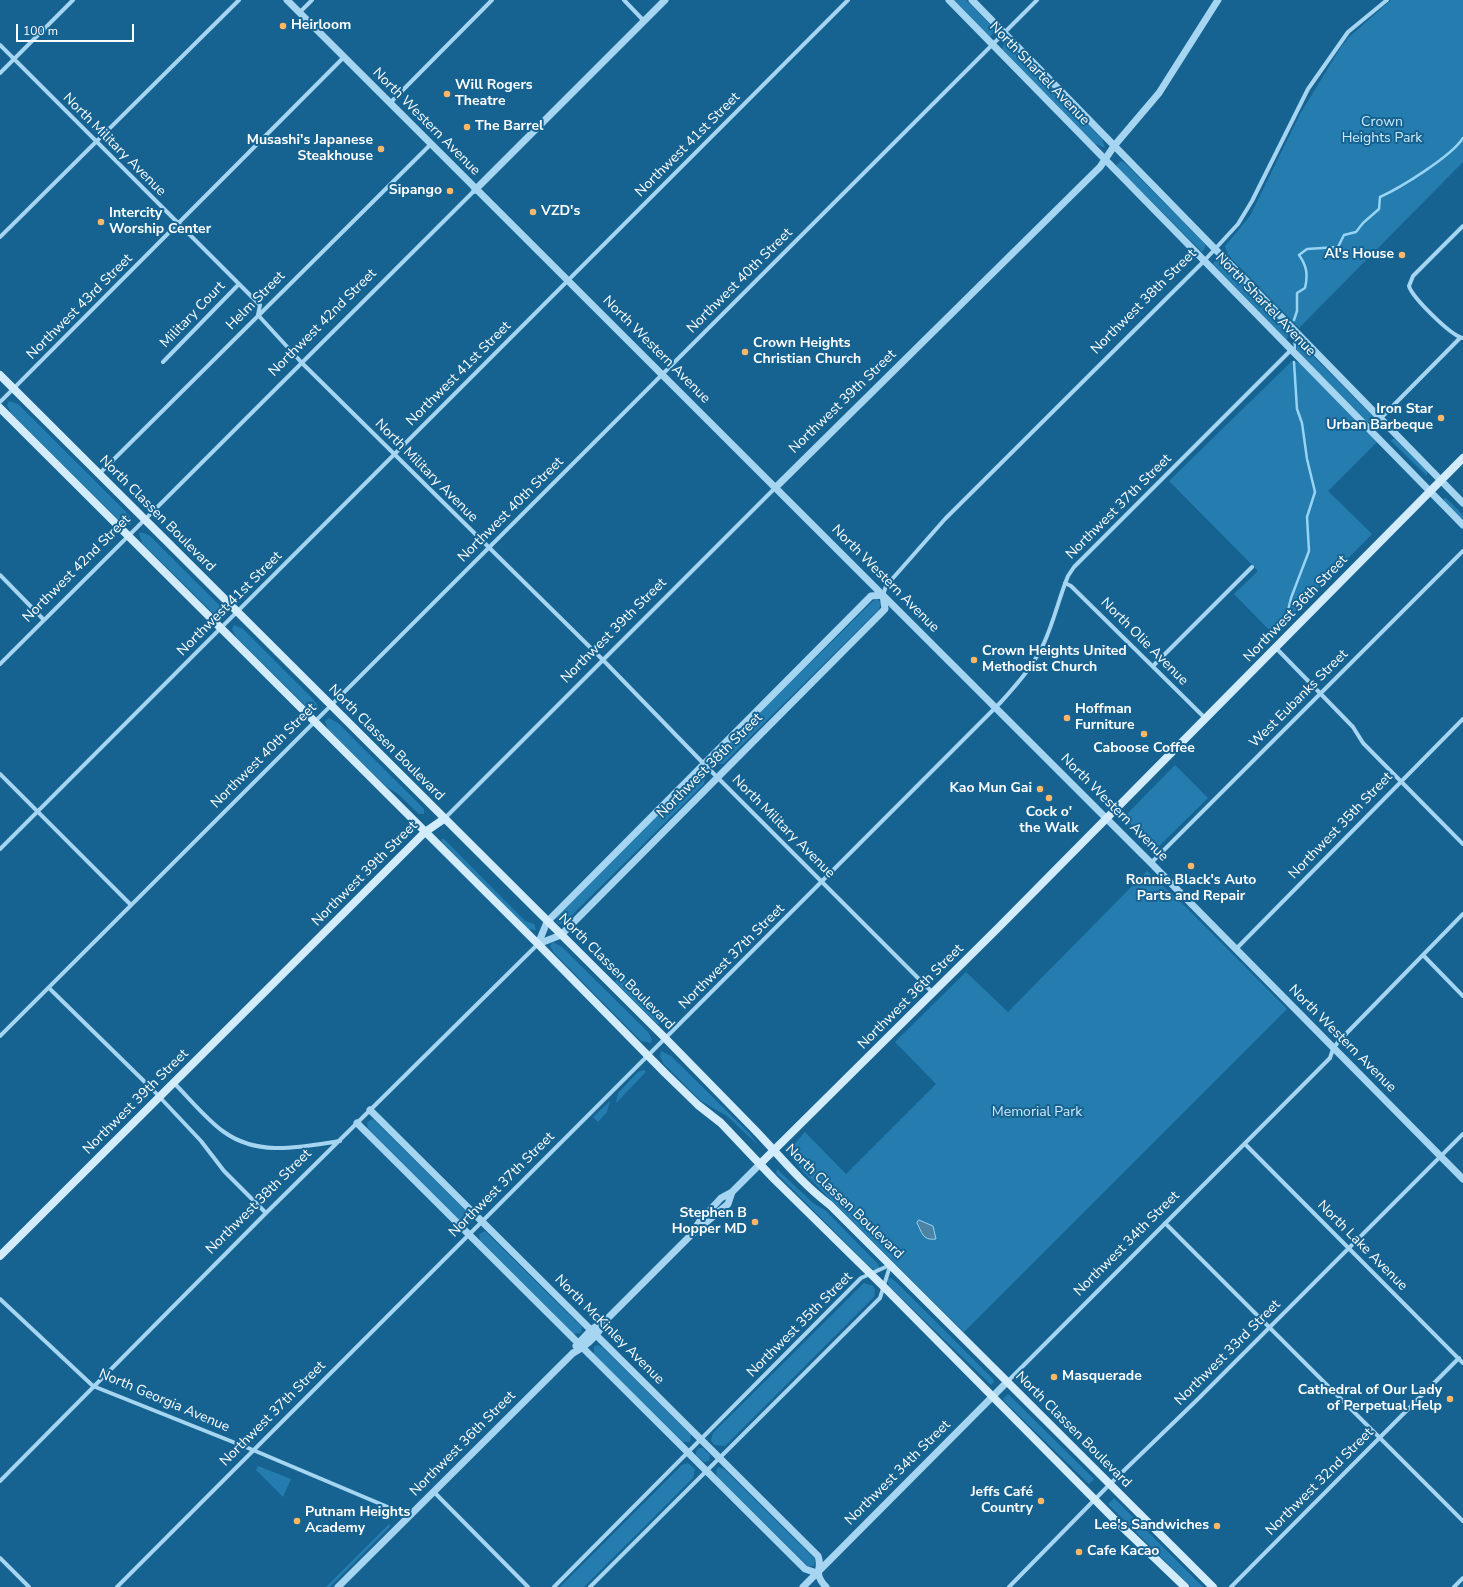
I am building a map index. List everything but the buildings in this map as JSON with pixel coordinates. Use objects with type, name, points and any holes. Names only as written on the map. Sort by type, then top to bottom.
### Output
[{"type":"main road","name":"North Classen Boulevard","points":[[0,376],[666,1039],[804,1183],[830,1205],[1109,1485],[1213,1587]]},
{"type":"main road","points":[[0,408],[698,1105],[721,1123],[992,1397],[1185,1587]]},
{"type":"main road","name":"Northwest 36th Street","points":[[760,1164],[1206,719],[1463,458]]},
{"type":"main road","name":"Northwest 39th Street","points":[[0,1256],[425,832],[444,819]]},
{"type":"street","points":[[0,73],[73,0]]},
{"type":"street","points":[[0,237],[239,0]]},
{"type":"street","name":"North Western Avenue","points":[[286,0],[1152,863],[1333,1049],[1463,1179]]},
{"type":"street","points":[[299,13],[312,0]]},
{"type":"street","points":[[390,103],[492,0]]},
{"type":"street","points":[[624,0],[644,21]]},
{"type":"street","name":"Northwest 42nd Street","points":[[0,664],[665,0]]},
{"type":"street","name":"Northwest 41st Street","points":[[0,849],[848,0]]},
{"type":"street","name":"North Shartel Avenue","points":[[949,0],[1204,261],[1288,350],[1302,362],[1463,525]]},
{"type":"street","name":"North Shartel Avenue","points":[[972,0],[1463,503]]},
{"type":"street","name":"Northwest 40th Street","points":[[0,1036],[1037,0]]},
{"type":"street","name":"Northwest 39th Street","points":[[444,819],[775,488],[1100,167],[1114,146],[1159,93],[1218,0]]},
{"type":"street","name":"Northwest 38th Street","points":[[0,1481],[266,1213],[538,944],[561,934],[885,608],[882,595],[890,581],[944,519],[1204,261],[1238,224],[1252,201],[1313,83],[1348,32],[1387,0]]},
{"type":"street","name":"North Military Avenue","points":[[0,44],[178,225],[260,305],[258,315],[302,363],[603,660],[704,764],[933,993]]},
{"type":"street","name":"Northwest 43rd Street","points":[[0,402],[344,57]]},
{"type":"street","name":"Helm Street","points":[[99,474],[430,145]]},
{"type":"street","points":[[1369,430],[1462,338],[1451,332],[1414,296],[1409,288],[1409,283],[1413,276],[1463,226]]},
{"type":"street","name":"Military Court","points":[[162,362],[239,284]]},
{"type":"street","name":"Northwest 37th Street","points":[[117,1587],[469,1233],[666,1039],[996,708],[1015,687],[1044,643],[1065,583],[1074,567],[1288,350]]},
{"type":"street","name":"West Eubanks Street","points":[[1152,863],[1463,551]]},
{"type":"street","points":[[1153,666],[1252,567]]},
{"type":"street","points":[[0,576],[44,620]]},
{"type":"street","name":"North Olie Avenue","points":[[1065,583],[1071,586],[1206,719]]},
{"type":"street","name":"Northwest 38th Street","points":[[538,944],[547,922],[872,596],[882,595]]},
{"type":"street","points":[[1276,648],[1353,727],[1361,740],[1400,781],[1463,844]]},
{"type":"street","name":"Northwest 35th Street","points":[[1236,949],[1463,718]]},
{"type":"street","points":[[0,774],[131,905]]},
{"type":"street","name":"Northwest 34th Street","points":[[803,1587],[1330,1058],[1333,1049],[1338,1042],[1463,914]]},
{"type":"street","points":[[1423,955],[1463,996]]},
{"type":"street","points":[[49,988],[201,1141],[224,1171],[266,1213]]},
{"type":"street","points":[[174,1083],[224,1132],[243,1142],[266,1149],[291,1149],[340,1141]]},
{"type":"street","name":"North McKinley Avenue","points":[[370,1110],[818,1556],[817,1573],[820,1581],[826,1587]]},
{"type":"street","name":"North McKinley Avenue","points":[[358,1123],[805,1569],[817,1573]]},
{"type":"street","name":"Northwest 33rd Street","points":[[1009,1587],[1109,1485],[1463,1134]]},
{"type":"street","name":"North Lake Avenue","points":[[1244,1144],[1463,1363]]},
{"type":"street","name":"Northwest 36th Street","points":[[338,1587],[573,1353],[578,1342],[591,1330],[607,1319],[692,1234],[728,1204],[732,1192],[760,1164]]},
{"type":"street","points":[[1165,1223],[1463,1520]]},
{"type":"street","points":[[590,1587],[880,1298],[890,1265]]},
{"type":"street","name":"Northwest 35th Street","points":[[554,1587],[861,1278],[890,1265]]},
{"type":"street","name":"North Georgia Avenue","points":[[0,1299],[93,1386],[253,1450],[409,1516]]},
{"type":"street","name":"Northwest 36th Street","points":[[573,1353],[584,1348],[596,1336],[607,1319]]},
{"type":"street","name":"Northwest 32nd Street","points":[[1231,1587],[1458,1358]]},
{"type":"street","points":[[434,1492],[528,1587]]},
{"type":"street","points":[[0,1558],[29,1587]]},
{"type":"street","points":[[1454,1587],[1463,1578]]},
{"type":"green space","points":[[954,0],[966,0],[996,30],[990,37]]},
{"type":"green space","name":"Crown Heights Park","points":[[1391,0],[1463,0],[1463,162],[1299,328],[1228,255],[1225,246],[1250,216],[1300,114],[1341,47],[1349,37]]},
{"type":"green space","points":[[1005,42],[1008,43],[1102,139],[1105,148],[1094,143],[1002,49]]},
{"type":"green space","points":[[1121,161],[1125,163],[1205,244],[1205,248],[1202,252],[1116,166]]},
{"type":"green space","points":[[1216,259],[1222,261],[1289,329],[1287,340],[1213,264]]},
{"type":"green space","points":[[1297,340],[1373,416],[1372,422],[1367,422],[1297,351]]},
{"type":"green space","points":[[1292,361],[1300,363],[1377,442],[1328,491],[1372,534],[1273,634],[1234,594],[1258,571],[1169,481]]},
{"type":"green space","points":[[9,401],[18,404],[129,515],[132,521],[130,525],[121,522],[11,413],[7,405]]},
{"type":"green space","points":[[1392,439],[1395,439],[1427,471],[1427,476],[1391,441]]},
{"type":"green space","points":[[1444,498],[1446,498],[1463,515],[1463,520],[1444,501]]},
{"type":"green space","points":[[139,533],[144,533],[150,536],[220,606],[224,614],[223,616],[214,614],[142,543]]},
{"type":"green space","points":[[877,599],[881,603],[879,609],[723,764],[717,764],[715,762],[716,756],[873,601]]},
{"type":"green space","points":[[234,625],[243,629],[313,699],[318,706],[317,711],[309,709],[236,637],[232,629]]},
{"type":"green space","points":[[329,718],[338,723],[424,809],[424,814],[419,814],[397,793],[388,788],[328,729],[325,721]]},
{"type":"green space","points":[[1175,765],[1208,798],[1156,849],[1124,817]]},
{"type":"green space","points":[[701,775],[705,780],[704,784],[565,922],[560,924],[557,922],[557,917],[697,776]]},
{"type":"green space","points":[[441,839],[444,839],[525,921],[534,924],[536,930],[528,929],[442,842]]},
{"type":"green space","name":"Memorial Park","points":[[1147,871],[1186,907],[1287,1009],[964,1332],[804,1173],[789,1155],[790,1149],[805,1132],[846,1174],[936,1084],[895,1042],[966,972],[1008,1012]]},
{"type":"green space","points":[[553,942],[562,947],[648,1032],[652,1039],[651,1043],[641,1041],[554,953],[550,946]]},
{"type":"green space","points":[[621,974],[664,1018],[658,1024],[615,982]]},
{"type":"green space","points":[[661,1051],[671,1056],[749,1133],[758,1145],[727,1116],[701,1101],[663,1063],[660,1056]]},
{"type":"green space","points":[[644,1070],[646,1072],[616,1103],[618,1093],[638,1072]]},
{"type":"green space","points":[[610,1101],[607,1112],[598,1122],[593,1117]]},
{"type":"green space","points":[[373,1119],[470,1215],[472,1220],[470,1223],[465,1225],[462,1223],[368,1128],[367,1122]]},
{"type":"green space","points":[[777,1169],[813,1203],[825,1210],[878,1264],[880,1269],[875,1270],[871,1268],[776,1173]]},
{"type":"green space","points":[[485,1231],[582,1327],[581,1333],[574,1334],[480,1240],[479,1234]]},
{"type":"green space","points":[[890,1278],[895,1281],[993,1379],[994,1382],[991,1385],[889,1286],[887,1279]]},
{"type":"green space","points":[[864,1283],[873,1286],[875,1290],[874,1297],[725,1446],[714,1445],[711,1440],[713,1433]]},
{"type":"green space","points":[[597,1345],[602,1347],[691,1435],[690,1442],[683,1442],[594,1354],[594,1347]]},
{"type":"green space","points":[[1008,1394],[1094,1479],[1089,1484],[1004,1401],[1003,1399]]},
{"type":"green space","points":[[699,1448],[703,1448],[710,1455],[709,1461],[704,1462],[696,1455]]},
{"type":"green space","points":[[688,1463],[695,1469],[693,1478],[584,1587],[560,1587],[682,1465]]},
{"type":"green space","points":[[258,1466],[291,1479],[283,1497],[256,1470]]},
{"type":"green space","points":[[718,1467],[724,1469],[815,1559],[814,1566],[808,1566],[717,1476],[716,1471]]},
{"type":"green space","points":[[1114,1498],[1203,1587],[1191,1587],[1108,1504]]},
{"type":"green space","points":[[389,1524],[390,1527],[330,1587],[326,1587]]},
{"type":"shaded area","points":[[919,1220],[933,1226],[936,1239],[928,1239],[923,1235],[917,1223]]},
{"type":"waterway","points":[[1294,320],[1297,311],[1297,293],[1305,288],[1306,279],[1304,263],[1299,255],[1307,249],[1338,247],[1344,235],[1356,232],[1363,223],[1379,209],[1380,197],[1400,187],[1437,162],[1448,154],[1463,138]]},
{"type":"waterway","points":[[1294,335],[1295,348]]},
{"type":"waterway","points":[[1285,623],[1291,598],[1309,551],[1307,517],[1315,492],[1307,459],[1302,423],[1297,409],[1294,362]]},
{"type":"place","name":"Heirloom","points":[[283,26]]},
{"type":"place","name":"Will Rogers Theatre","points":[[447,94]]},
{"type":"place","name":"The Barrel","points":[[467,127]]},
{"type":"place","name":"Musashi's Japanese Steakhouse","points":[[381,149]]},
{"type":"place","name":"Sipango","points":[[450,191]]},
{"type":"place","name":"VZD's","points":[[533,212]]},
{"type":"place","name":"Intercity Worship Center","points":[[101,222]]},
{"type":"place","name":"Al's House","points":[[1402,255]]},
{"type":"place","name":"Crown Heights Christian Church","points":[[745,352]]},
{"type":"place","name":"Iron Star Urban Barbeque","points":[[1441,418]]},
{"type":"place","name":"Crown Heights United Methodist Church","points":[[974,660]]},
{"type":"place","name":"Hoffman Furniture","points":[[1067,718]]},
{"type":"place","name":"Caboose Coffee","points":[[1144,734]]},
{"type":"place","name":"Kao Mun Gai","points":[[1040,789]]},
{"type":"place","name":"Cock o' the Walk","points":[[1049,798]]},
{"type":"place","name":"Ronnie Black's Auto Parts and Repair","points":[[1191,866]]},
{"type":"place","name":"Stephen B Hopper MD","points":[[755,1222]]},
{"type":"place","name":"Masquerade","points":[[1054,1377]]},
{"type":"place","name":"Cathedral of Our Lady of Perpetual Help","points":[[1450,1399]]},
{"type":"place","name":"Jeffs Café Country","points":[[1041,1501]]},
{"type":"place","name":"Putnam Heights Academy","points":[[297,1521]]},
{"type":"place","name":"Lee's Sandwiches","points":[[1217,1526]]},
{"type":"place","name":"Cafe Kacao","points":[[1079,1552]]}]
